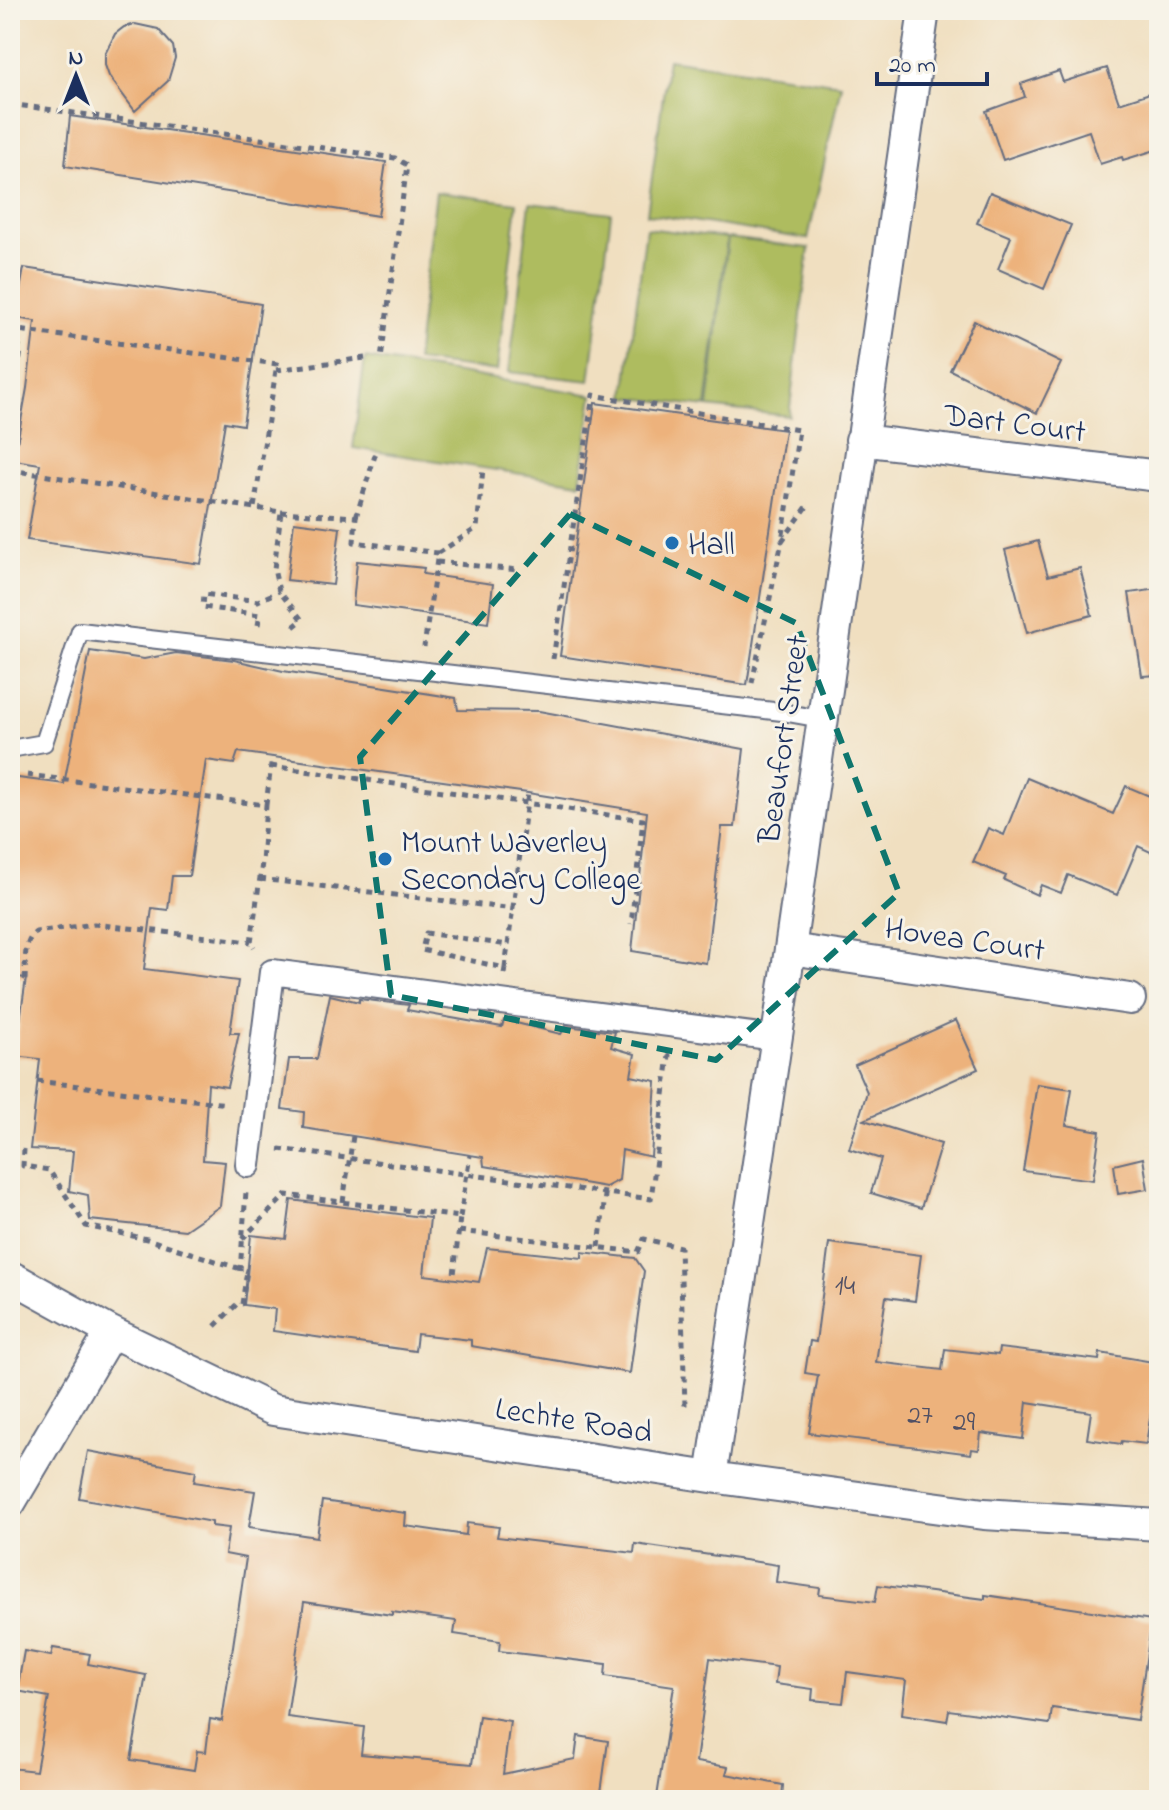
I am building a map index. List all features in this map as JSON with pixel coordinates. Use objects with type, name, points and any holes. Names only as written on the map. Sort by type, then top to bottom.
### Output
[{"type":"street","name":"Beaufort Street","points":[[711,1477],[924,10]]},
{"type":"street","name":"Dart Court","points":[[861,440],[1159,476]]},
{"type":"street","name":"Hovea Court","points":[[790,949],[1130,999]]},
{"type":"street","points":[[249,1155],[272,972],[775,1038]]},
{"type":"street","name":"Lechte Road","points":[[10,1276],[111,1332],[273,1410],[711,1477],[984,1514],[1159,1525]]},
{"type":"street","points":[[10,1503],[111,1332]]},
{"type":"lane","points":[[10,749],[44,743],[80,631],[821,719]]},
{"type":"path","points":[[10,104],[395,158],[407,165],[381,359]]},
{"type":"path","points":[[10,261],[15,269],[10,309]]},
{"type":"path","points":[[10,331],[277,364],[254,508]]},
{"type":"path","points":[[10,331],[21,350],[10,422]]},
{"type":"path","points":[[276,370],[365,358]]},
{"type":"path","points":[[568,662],[553,659],[593,395],[799,430],[782,541],[751,689]]},
{"type":"path","points":[[376,452],[356,517],[354,542],[438,553],[477,528],[483,469]]},
{"type":"path","points":[[10,470],[281,512],[356,517]]},
{"type":"path","points":[[782,541],[809,504]]},
{"type":"path","points":[[281,512],[274,569],[279,591],[302,620],[290,629]]},
{"type":"path","points":[[424,650],[438,553]]},
{"type":"path","points":[[437,562],[518,570]]},
{"type":"path","points":[[256,637],[260,615],[203,607],[204,594],[258,601],[279,591]]},
{"type":"path","points":[[25,980],[26,945],[36,932],[94,924],[251,942],[272,757]]},
{"type":"path","points":[[271,766],[643,820],[631,924]]},
{"type":"path","points":[[24,775],[266,805]]},
{"type":"path","points":[[500,1001],[528,793]]},
{"type":"path","points":[[260,879],[514,909]]},
{"type":"path","points":[[505,968],[422,950],[426,933],[508,945]]},
{"type":"path","points":[[249,1155],[651,1199],[669,1055],[656,1053]]},
{"type":"path","points":[[37,1081],[255,1108]]},
{"type":"path","points":[[343,1202],[353,1136]]},
{"type":"path","points":[[24,1149],[23,1166],[49,1170],[86,1226],[147,1239],[244,1271]]},
{"type":"path","points":[[454,1275],[470,1155]]},
{"type":"path","points":[[599,1247],[606,1187]]},
{"type":"path","points":[[242,1239],[286,1195],[460,1217]]},
{"type":"path","points":[[215,1326],[237,1304],[242,1304],[243,1218]]},
{"type":"path","points":[[459,1231],[638,1252],[644,1239],[680,1247],[685,1406],[689,1413]]},
{"type":"highlighted area","points":[[570,514],[796,623],[899,893],[716,1060],[391,995],[360,757]]},
{"type":"green space","points":[[668,59],[841,84],[808,239],[647,214]]},
{"type":"green space","points":[[436,192],[517,203],[497,371],[416,361]]},
{"type":"green space","points":[[530,203],[611,213],[590,381],[509,372]]},
{"type":"green space","points":[[646,228],[727,238],[706,407],[625,397]]},
{"type":"green space","points":[[728,238],[809,248],[789,416],[708,407]]},
{"type":"green space","points":[[365,358],[593,395],[580,483],[353,448]]},
{"type":"building","points":[[135,24],[158,29],[173,46],[175,58],[168,81],[135,111],[109,76],[105,54],[115,34]]},
{"type":"building","points":[[1107,68],[1119,103],[1153,92],[1159,112],[1159,149],[1100,164],[1089,131],[1003,160],[986,111],[1025,97],[1021,84],[1059,71],[1063,82]]},
{"type":"building","points":[[70,116],[386,162],[378,216],[65,166]]},
{"type":"building","points":[[990,192],[1071,225],[1044,289],[998,269],[1011,237],[977,223]]},
{"type":"building","points":[[24,268],[261,304],[243,425],[225,422],[201,564],[27,540],[40,464],[14,460],[35,321],[15,318]]},
{"type":"building","points":[[974,321],[1061,363],[1037,413],[950,370]]},
{"type":"building","name":"Hall","points":[[595,403],[785,430],[747,685],[560,656]]},
{"type":"building","points":[[294,522],[340,528],[333,585],[287,580]]},
{"type":"building","points":[[1038,541],[1048,576],[1080,568],[1092,615],[1027,633],[1005,550]]},
{"type":"building","points":[[357,561],[424,568],[423,574],[493,584],[488,623],[353,605]]},
{"type":"building","points":[[1159,589],[1159,675],[1142,676],[1129,593]]},
{"type":"building","points":[[90,651],[144,659],[176,653],[234,660],[283,671],[456,698],[458,710],[539,711],[744,749],[735,827],[722,827],[706,963],[632,951],[647,812],[238,752],[234,764],[206,760],[189,876],[172,876],[168,910],[152,908],[144,969],[238,981],[230,1033],[239,1033],[227,1087],[208,1084],[203,1160],[225,1162],[220,1206],[185,1230],[90,1220],[88,1195],[69,1191],[73,1151],[30,1149],[40,1059],[15,1056],[26,978],[10,976],[10,777],[64,784]]},
{"type":"building","points":[[1027,778],[1113,814],[1126,786],[1159,800],[1159,856],[1138,846],[1117,895],[1068,875],[1061,893],[1041,885],[1037,895],[1004,880],[1006,876],[973,862],[988,828],[1004,835]]},
{"type":"building","points":[[330,995],[359,1002],[359,999],[409,1005],[407,1010],[502,1027],[504,1020],[561,1034],[566,1026],[615,1032],[611,1047],[635,1054],[631,1076],[656,1081],[651,1157],[622,1150],[619,1180],[606,1187],[484,1166],[483,1157],[303,1128],[304,1112],[282,1109],[289,1059],[317,1059]]},
{"type":"building","points":[[956,1020],[978,1069],[864,1120],[941,1144],[921,1208],[871,1193],[881,1159],[849,1149],[867,1092],[855,1065]]},
{"type":"building","points":[[1037,1084],[1072,1089],[1066,1125],[1100,1131],[1093,1180],[1023,1171]]},
{"type":"building","points":[[1143,1158],[1148,1189],[1118,1194],[1114,1165]]},
{"type":"building","points":[[291,1200],[430,1218],[424,1275],[479,1282],[487,1248],[582,1258],[582,1252],[635,1258],[644,1271],[630,1373],[471,1346],[471,1340],[417,1334],[415,1351],[273,1331],[275,1309],[244,1305],[251,1235],[286,1239]]},
{"type":"building","points":[[829,1243],[921,1255],[915,1301],[886,1297],[876,1362],[942,1370],[945,1349],[998,1355],[999,1348],[1099,1360],[1100,1353],[1159,1363],[1159,1414],[1151,1412],[1146,1444],[1087,1439],[1091,1412],[1027,1402],[1023,1439],[981,1433],[979,1450],[972,1449],[971,1454],[809,1433],[818,1375],[805,1373],[810,1341],[816,1342]]},
{"type":"building","points":[[88,1451],[196,1471],[194,1482],[255,1491],[249,1527],[317,1537],[322,1501],[406,1513],[405,1526],[466,1535],[467,1523],[499,1527],[497,1537],[634,1553],[635,1544],[778,1565],[776,1582],[820,1588],[819,1595],[875,1602],[878,1585],[985,1599],[985,1595],[1152,1620],[1137,1720],[1052,1708],[1050,1724],[949,1710],[947,1721],[902,1714],[906,1680],[847,1672],[843,1703],[812,1700],[813,1689],[775,1684],[777,1667],[710,1658],[696,1762],[728,1767],[726,1774],[783,1785],[782,1800],[679,1800],[657,1797],[674,1686],[605,1676],[606,1664],[499,1651],[500,1641],[454,1634],[456,1621],[304,1602],[287,1717],[364,1727],[361,1754],[472,1764],[479,1716],[510,1721],[503,1774],[575,1759],[578,1736],[608,1741],[600,1800],[262,1800],[225,1795],[224,1800],[10,1800],[10,1768],[36,1771],[49,1697],[17,1691],[24,1651],[51,1656],[53,1648],[90,1654],[88,1664],[146,1675],[131,1760],[194,1770],[197,1751],[206,1752],[210,1719],[222,1721],[246,1558],[225,1554],[229,1528],[212,1526],[212,1522],[79,1498]]},
{"type":"place","name":"Hall","points":[[672,543]]},
{"type":"place","name":"Mount Waverley Secondary College","points":[[385,859]]}]
